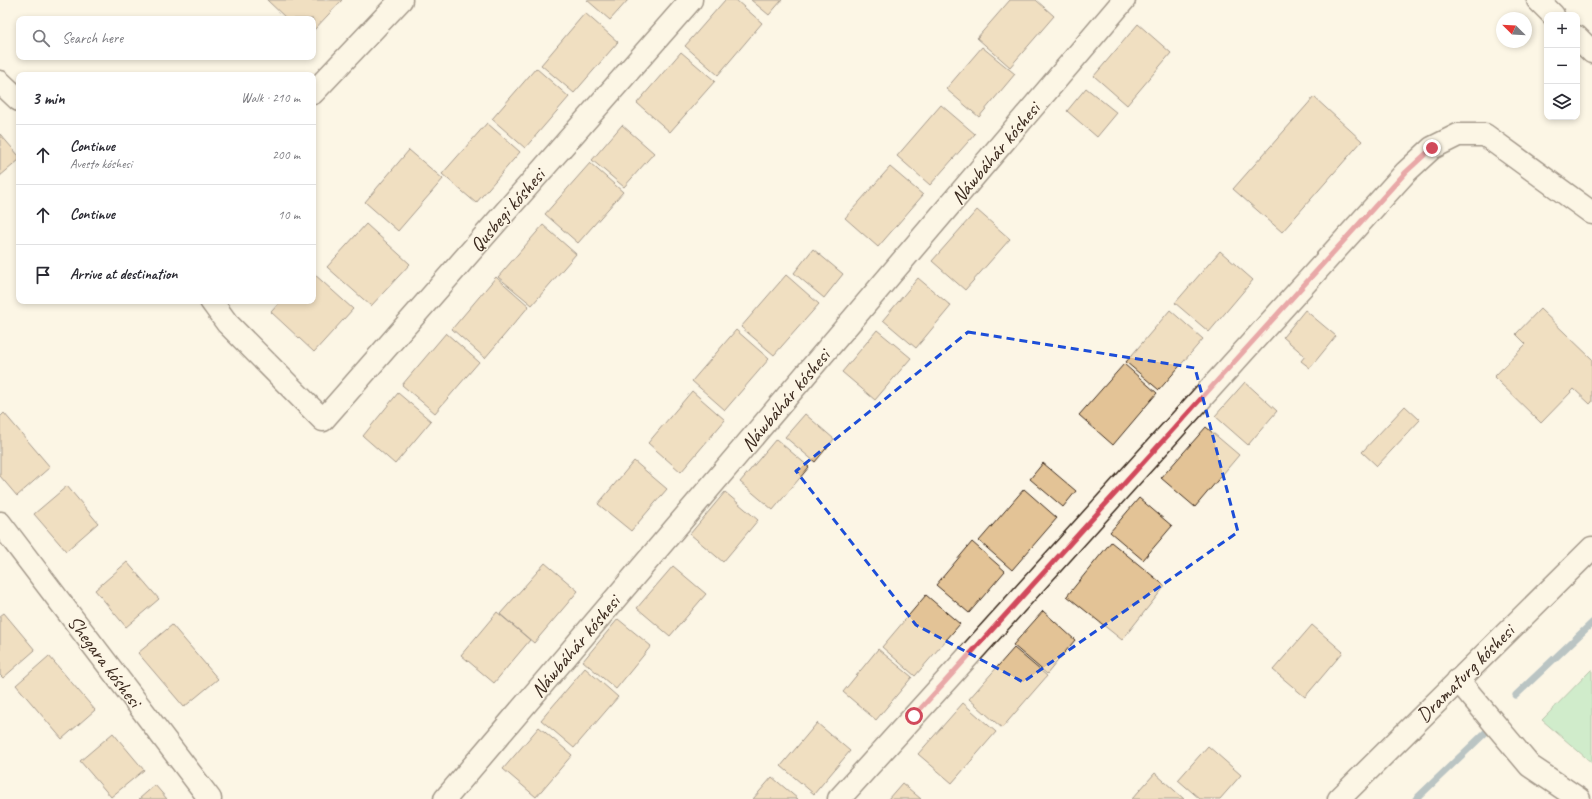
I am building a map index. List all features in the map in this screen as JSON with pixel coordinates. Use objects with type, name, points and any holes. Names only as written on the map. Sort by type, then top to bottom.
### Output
[{"type":"street","points":[[316,91],[401,0]]},
{"type":"street","name":"Qusbegi kóshesi","points":[[213,304],[227,323],[323,420],[691,0]]},
{"type":"street","name":"Náwbáhár kóshesi","points":[[445,799],[1124,0]]},
{"type":"street","points":[[1538,0],[1551,12]]},
{"type":"street","points":[[1580,41],[1592,52]]},
{"type":"street","points":[[0,82],[16,97]]},
{"type":"street","points":[[839,799],[1406,172],[1432,148],[1458,135],[1485,135],[1592,213]]},
{"type":"street","name":"Shegara kóshesi","points":[[0,523],[210,799]]},
{"type":"street","name":"Dramaturg kóshesi","points":[[1339,799],[1592,548]]},
{"type":"street","points":[[1458,680],[1530,766],[1579,799]]},
{"type":"highlighted area","points":[[968,332],[1195,368],[1238,532],[1023,682],[916,625],[796,471]]},
{"type":"green space","points":[[1592,669],[1592,763],[1542,720]]},
{"type":"building","points":[[267,0],[342,0],[316,28],[316,16],[284,16]]},
{"type":"building","points":[[587,0],[628,0],[610,20]]},
{"type":"building","points":[[725,0],[736,0],[762,23],[718,75],[685,46]]},
{"type":"building","points":[[751,0],[782,0],[769,15]]},
{"type":"building","points":[[1010,0],[1036,0],[1054,16],[1010,67],[977,38]]},
{"type":"building","points":[[585,13],[618,42],[574,93],[541,65]]},
{"type":"building","points":[[1138,24],[1171,53],[1127,105],[1094,76]]},
{"type":"building","points":[[982,47],[1015,74],[979,117],[946,89]]},
{"type":"building","points":[[681,52],[715,81],[670,132],[637,103]]},
{"type":"building","points":[[536,68],[569,97],[525,148],[492,119]]},
{"type":"building","points":[[1086,88],[1117,113],[1097,137],[1067,111]]},
{"type":"building","points":[[1314,97],[1362,141],[1282,232],[1233,189]]},
{"type":"building","points":[[941,105],[975,134],[930,185],[897,156]]},
{"type":"building","points":[[487,123],[520,152],[476,203],[442,174]]},
{"type":"building","points":[[622,125],[654,153],[624,187],[592,160]]},
{"type":"building","points":[[0,134],[16,153],[16,163],[0,176]]},
{"type":"building","points":[[409,150],[443,179],[398,231],[365,202]]},
{"type":"building","points":[[590,163],[623,192],[578,243],[545,214]]},
{"type":"building","points":[[890,167],[923,195],[878,247],[845,218]]},
{"type":"building","points":[[977,210],[1010,239],[965,290],[932,261]]},
{"type":"building","points":[[366,224],[410,264],[371,306],[327,267]]},
{"type":"building","points":[[543,225],[576,254],[532,305],[498,277]]},
{"type":"building","points":[[813,249],[843,274],[824,298],[794,273]]},
{"type":"building","points":[[1220,251],[1253,280],[1209,332],[1175,303]]},
{"type":"building","points":[[786,275],[819,304],[774,355],[741,327]]},
{"type":"building","points":[[316,276],[353,309],[314,352],[271,312],[278,304],[316,304]]},
{"type":"building","points":[[496,277],[529,306],[485,358],[452,329]]},
{"type":"building","points":[[918,278],[951,306],[916,348],[883,320]]},
{"type":"building","points":[[1540,309],[1592,359],[1592,402],[1590,404],[1574,389],[1541,423],[1494,377],[1526,344],[1516,334]]},
{"type":"building","points":[[1170,310],[1203,339],[1159,390],[1126,362]]},
{"type":"building","points":[[1305,310],[1336,336],[1310,368],[1301,361],[1305,356],[1283,337]]},
{"type":"building","points":[[736,330],[769,359],[725,410],[692,381]]},
{"type":"building","points":[[877,330],[911,358],[875,400],[842,372]]},
{"type":"building","points":[[446,333],[479,362],[435,413],[402,385]]},
{"type":"building","points":[[1124,364],[1157,393],[1113,445],[1079,415]]},
{"type":"building","points":[[1245,382],[1277,411],[1248,445],[1215,416]]},
{"type":"building","points":[[692,391],[725,420],[681,472],[648,443]]},
{"type":"building","points":[[398,393],[431,421],[395,464],[363,436]]},
{"type":"building","points":[[1405,406],[1420,420],[1377,466],[1362,452]]},
{"type":"building","points":[[4,413],[50,467],[17,496],[0,476],[0,417]]},
{"type":"building","points":[[805,414],[834,439],[815,462],[785,437]]},
{"type":"building","points":[[1206,427],[1239,455],[1195,507],[1161,478]]},
{"type":"building","points":[[776,439],[809,467],[773,510],[740,482]]},
{"type":"building","points":[[634,461],[667,489],[631,531],[598,504]]},
{"type":"building","points":[[1043,463],[1076,491],[1063,507],[1030,479]]},
{"type":"building","points":[[67,486],[98,523],[66,551],[34,514]]},
{"type":"building","points":[[1024,489],[1057,518],[1012,570],[979,541]]},
{"type":"building","points":[[725,492],[758,520],[723,562],[690,534]]},
{"type":"building","points":[[1139,498],[1172,526],[1143,560],[1110,532]]},
{"type":"building","points":[[972,542],[1005,571],[969,613],[936,585]]},
{"type":"building","points":[[1111,542],[1165,586],[1122,640],[1067,596]]},
{"type":"building","points":[[127,562],[159,599],[126,627],[95,590]]},
{"type":"building","points":[[545,563],[578,591],[534,643],[500,614]]},
{"type":"building","points":[[673,566],[706,594],[670,636],[637,608]]},
{"type":"building","points":[[926,595],[960,624],[915,676],[882,647]]},
{"type":"building","points":[[1043,611],[1075,640],[1047,674],[1013,645]]},
{"type":"building","points":[[497,612],[530,640],[494,683],[461,655]]},
{"type":"building","points":[[4,613],[35,650],[3,678],[0,675],[0,616]]},
{"type":"building","points":[[618,619],[651,646],[616,689],[583,661]]},
{"type":"building","points":[[172,625],[218,679],[184,707],[138,653]]},
{"type":"building","points":[[1312,625],[1343,652],[1305,697],[1273,670]]},
{"type":"building","points":[[1014,648],[1047,676],[1002,728],[969,699]]},
{"type":"building","points":[[878,649],[912,677],[876,720],[843,692]]},
{"type":"building","points":[[49,656],[95,710],[62,739],[16,685]]},
{"type":"building","points":[[585,668],[618,697],[574,748],[541,720]]},
{"type":"building","points":[[963,703],[996,732],[952,783],[918,754]]},
{"type":"building","points":[[817,723],[850,751],[814,794],[781,766]]},
{"type":"building","points":[[539,727],[572,755],[536,797],[503,769]]},
{"type":"building","points":[[113,733],[144,770],[111,797],[80,761]]},
{"type":"building","points":[[1208,746],[1241,775],[1220,799],[1200,799],[1178,780]]},
{"type":"building","points":[[1155,773],[1184,799],[1132,799]]},
{"type":"building","points":[[772,777],[798,799],[753,799]]},
{"type":"building","points":[[902,783],[921,799],[888,799]]},
{"type":"building","points":[[155,785],[167,799],[139,799]]},
{"type":"waterway","points":[[1516,695],[1592,623]]},
{"type":"waterway","points":[[1416,799],[1486,732]]},
{"type":"route","points":[[914,716],[1406,172],[1432,148]]}]
